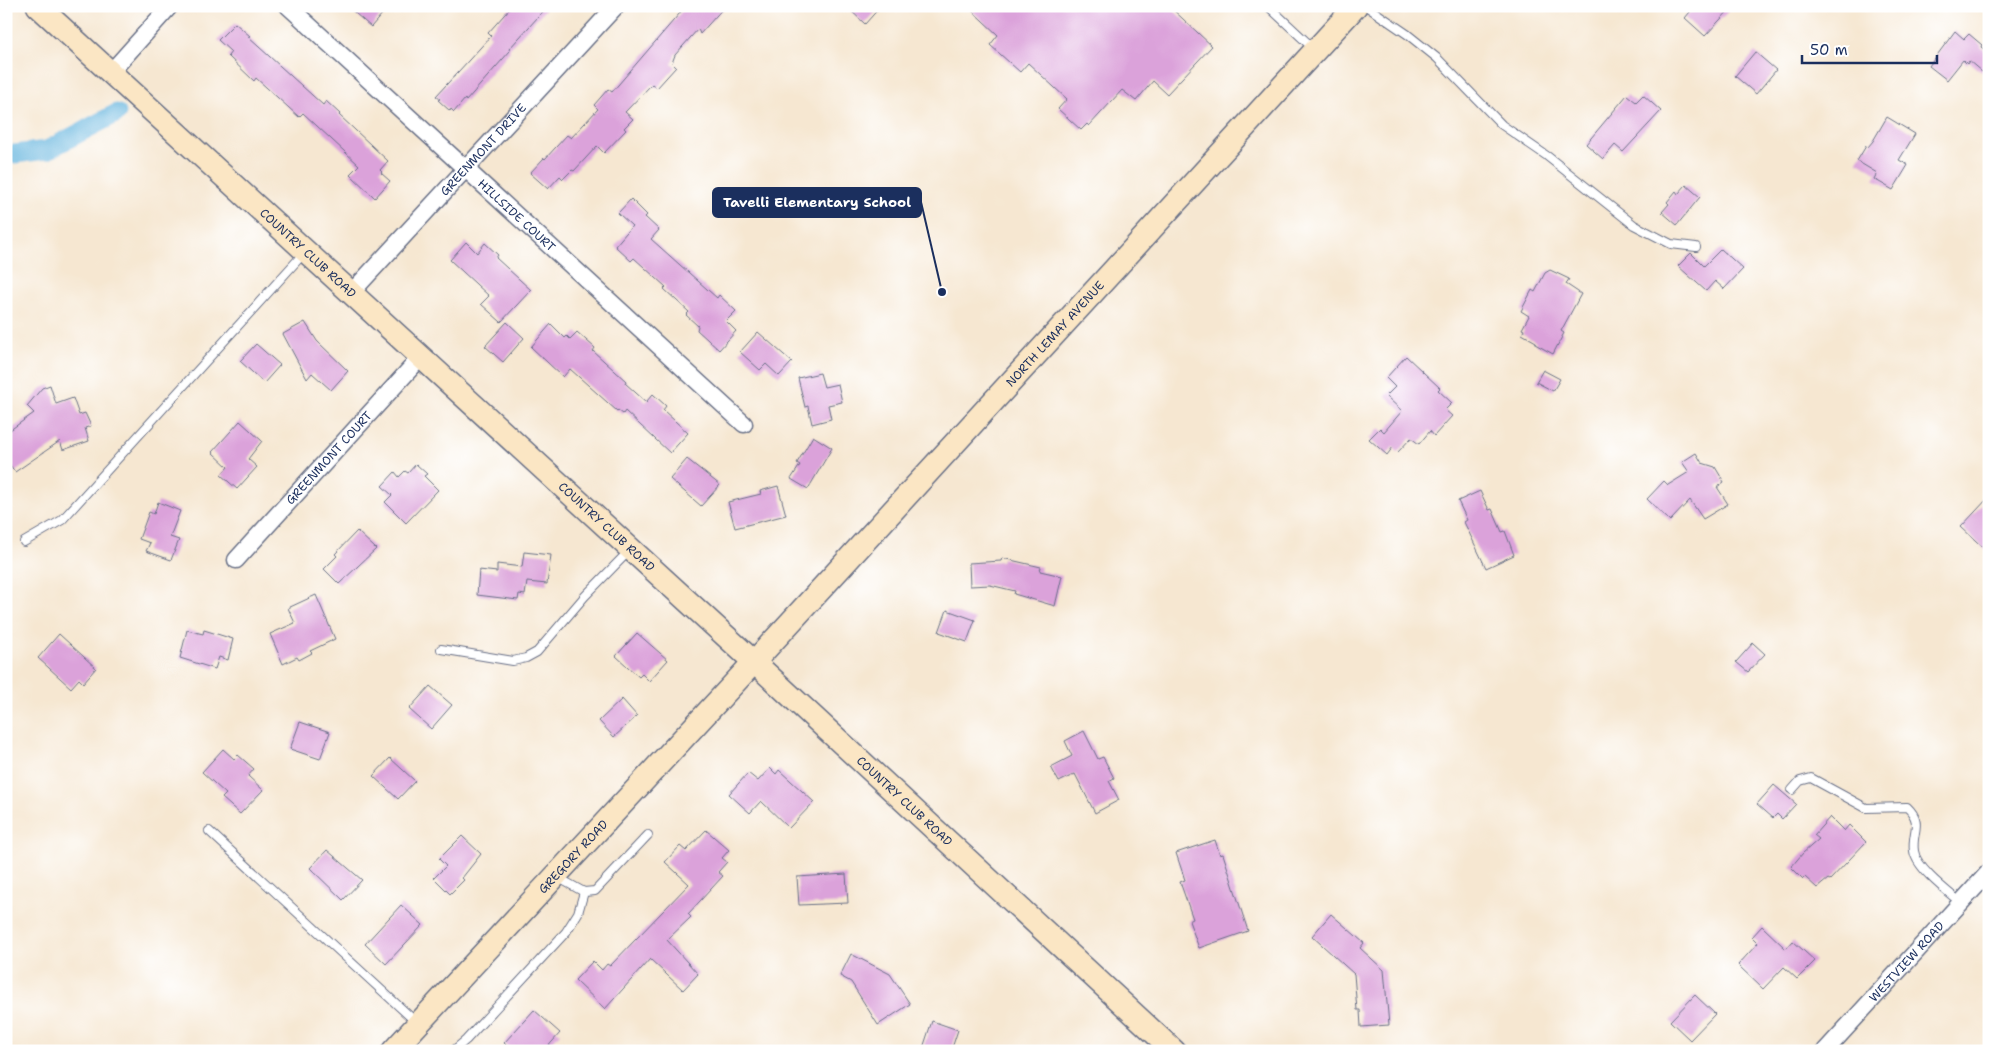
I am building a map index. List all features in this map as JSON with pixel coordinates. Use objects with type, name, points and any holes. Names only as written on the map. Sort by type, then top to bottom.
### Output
[{"type":"street","name":"COUNTRY CLUB ROAD","points":[[38,6],[754,662],[1174,1051]]},
{"type":"street","points":[[110,73],[170,6]]},
{"type":"street","name":"HILLSIDE COURT","points":[[288,6],[744,424]]},
{"type":"street","name":"GREENMONT DRIVE","points":[[350,293],[616,6]]},
{"type":"street","name":"NORTH LEMAY AVENUE","points":[[754,662],[1356,6]]},
{"type":"street","name":"GREENMONT COURT","points":[[236,560],[421,357]]},
{"type":"street","name":"GREGORY ROAD","points":[[393,1051],[754,662]]},
{"type":"street","name":"WESTVIEW ROAD","points":[[1825,1051],[1989,872]]},
{"type":"lane","points":[[1268,6],[1316,50]]},
{"type":"lane","points":[[1366,6],[1407,34],[1437,58],[1502,125],[1547,156],[1634,225],[1671,244],[1696,247]]},
{"type":"lane","points":[[24,542],[62,520],[305,252]]},
{"type":"lane","points":[[441,649],[513,661],[526,658],[537,652],[585,596],[630,549]]},
{"type":"lane","points":[[1792,790],[1800,782],[1811,778],[1866,808],[1907,807],[1915,814],[1914,852],[1922,866],[1960,903]]},
{"type":"lane","points":[[210,831],[418,1024]]},
{"type":"lane","points":[[555,876],[584,892],[595,891],[648,835]]},
{"type":"lane","points":[[453,1051],[466,1040],[566,932],[578,913],[584,892]]},
{"type":"building","points":[[347,6],[389,6],[371,27]]},
{"type":"building","points":[[512,6],[548,6],[466,101],[465,99],[454,112],[451,109],[450,111],[436,96],[491,36],[488,33]]},
{"type":"building","points":[[686,6],[725,6],[700,34],[698,29],[675,55],[672,63],[676,67],[657,88],[652,84],[625,112],[633,119],[624,128],[626,130],[604,153],[597,146],[574,171],[572,170],[563,179],[560,176],[548,189],[530,173],[567,135],[571,138],[598,109],[594,105],[608,89],[612,92]]},
{"type":"building","points":[[846,6],[881,6],[865,24]]},
{"type":"building","points":[[967,6],[1169,6],[1212,46],[1167,94],[1153,81],[1136,101],[1122,90],[1089,126],[1087,124],[1081,130],[1058,109],[1067,99],[1028,63],[1020,72],[990,45],[998,35]]},
{"type":"building","points":[[1695,6],[1733,6],[1705,36],[1685,18]]},
{"type":"building","points":[[235,23],[323,105],[326,101],[388,161],[380,170],[390,181],[375,198],[350,174],[359,165],[303,113],[299,117],[256,78],[254,81],[228,56],[231,52],[218,40]]},
{"type":"building","points":[[1955,31],[1964,39],[1969,34],[1982,45],[1981,47],[1989,53],[1989,65],[1982,72],[1969,61],[1967,64],[1963,60],[1947,80],[1929,66]]},
{"type":"building","points":[[1755,52],[1776,70],[1756,94],[1735,76]]},
{"type":"building","points":[[1627,95],[1636,102],[1643,95],[1661,111],[1623,152],[1615,145],[1603,159],[1586,144]]},
{"type":"building","points":[[1887,117],[1915,134],[1899,160],[1908,165],[1893,190],[1874,179],[1877,173],[1857,161],[1866,146],[1868,147],[1873,141]]},
{"type":"building","points":[[1686,185],[1700,197],[1677,225],[1662,212],[1676,191],[1678,194]]},
{"type":"building","points":[[631,199],[647,215],[645,217],[659,230],[651,239],[717,298],[719,295],[736,311],[726,321],[736,331],[719,350],[697,330],[698,326],[686,315],[689,312],[664,289],[666,287],[634,258],[631,261],[615,246],[632,226],[618,213]]},
{"type":"building","points":[[466,242],[477,253],[485,243],[498,255],[496,258],[531,290],[501,322],[481,304],[489,296],[450,260]]},
{"type":"building","points":[[1721,249],[1743,269],[1724,289],[1715,281],[1706,291],[1678,266],[1691,253],[1704,266]]},
{"type":"building","points":[[1550,270],[1569,279],[1566,284],[1581,294],[1561,331],[1564,333],[1553,354],[1522,334],[1524,330],[1522,329],[1529,316],[1521,311],[1532,290],[1535,292],[1545,273]]},
{"type":"building","points":[[305,322],[317,341],[348,371],[331,390],[312,373],[307,379],[283,334]]},
{"type":"building","points":[[507,322],[524,338],[503,362],[485,346]]},
{"type":"building","points":[[551,324],[565,338],[567,336],[570,339],[577,332],[595,348],[593,351],[646,402],[653,394],[666,406],[663,410],[688,433],[670,453],[625,411],[623,414],[617,411],[570,369],[563,377],[531,347]]},
{"type":"building","points":[[758,332],[792,362],[779,376],[766,364],[760,370],[740,352]]},
{"type":"building","points":[[256,344],[280,365],[264,383],[240,361]]},
{"type":"building","points":[[1406,356],[1440,388],[1438,390],[1452,403],[1445,410],[1452,416],[1434,436],[1430,431],[1419,444],[1411,438],[1398,452],[1393,447],[1387,455],[1369,439],[1380,428],[1384,432],[1402,411],[1386,396],[1395,387],[1386,378]]},
{"type":"building","points":[[1543,370],[1560,379],[1553,391],[1536,382]]},
{"type":"building","points":[[820,373],[824,387],[838,384],[842,402],[828,405],[831,419],[812,424],[808,406],[805,407],[798,378]]},
{"type":"building","points":[[50,385],[56,404],[73,398],[79,415],[85,413],[91,426],[85,428],[89,441],[63,450],[60,441],[15,472],[6,459],[6,433],[34,413],[27,406],[42,388]]},
{"type":"building","points":[[240,421],[262,441],[248,459],[257,467],[237,489],[221,475],[228,467],[212,452]]},
{"type":"building","points":[[813,436],[832,448],[808,489],[791,479],[800,465],[797,463]]},
{"type":"building","points":[[1696,453],[1702,463],[1715,467],[1724,482],[1717,487],[1728,504],[1703,519],[1690,500],[1670,521],[1647,499],[1664,481],[1668,485],[1689,472],[1682,462]]},
{"type":"building","points":[[687,459],[720,485],[701,506],[670,479]]},
{"type":"building","points":[[416,464],[427,474],[424,476],[438,490],[406,523],[385,502],[392,495],[382,486],[395,472],[399,477],[405,471],[408,473]]},
{"type":"building","points":[[778,486],[786,515],[735,528],[728,502],[761,494],[760,491]]},
{"type":"building","points":[[1480,491],[1489,510],[1492,509],[1502,532],[1505,531],[1514,555],[1486,568],[1464,522],[1467,520],[1458,501]]},
{"type":"building","points":[[1989,497],[1989,553],[1961,527]]},
{"type":"building","points":[[158,502],[180,511],[170,537],[179,540],[171,560],[146,551],[150,543],[139,539],[149,512],[154,514]]},
{"type":"building","points":[[357,531],[376,549],[339,584],[324,569],[337,556],[335,554]]},
{"type":"building","points":[[524,552],[551,555],[547,584],[527,582],[525,595],[519,594],[518,600],[477,595],[479,570],[497,572],[497,564],[522,567]]},
{"type":"building","points":[[1002,558],[1041,567],[1040,571],[1062,576],[1055,606],[1014,594],[1015,591],[990,585],[970,586],[969,563],[1001,561]]},
{"type":"building","points":[[316,595],[335,639],[310,651],[312,653],[299,660],[297,657],[283,664],[270,634],[295,623],[288,608]]},
{"type":"building","points":[[947,610],[975,620],[967,642],[939,632]]},
{"type":"building","points":[[187,630],[203,634],[204,630],[233,639],[228,660],[219,657],[215,669],[180,658]]},
{"type":"building","points":[[637,633],[668,660],[649,681],[642,674],[639,677],[616,656]]},
{"type":"building","points":[[59,634],[96,668],[83,683],[79,679],[71,688],[38,658]]},
{"type":"building","points":[[1753,643],[1765,654],[1748,672],[1736,662]]},
{"type":"building","points":[[430,686],[452,705],[431,729],[409,709]]},
{"type":"building","points":[[622,699],[637,716],[614,737],[599,721]]},
{"type":"building","points":[[300,722],[330,732],[320,759],[290,749]]},
{"type":"building","points":[[1084,731],[1098,759],[1103,757],[1114,778],[1109,781],[1119,800],[1095,813],[1075,774],[1059,782],[1051,767],[1072,756],[1065,741]]},
{"type":"building","points":[[223,749],[234,759],[238,755],[254,769],[248,776],[263,790],[240,814],[222,798],[226,794],[202,772]]},
{"type":"building","points":[[390,758],[415,781],[398,799],[373,776]]},
{"type":"building","points":[[770,768],[776,774],[779,770],[814,802],[789,828],[761,801],[750,813],[729,794],[748,773],[758,781]]},
{"type":"building","points":[[1774,785],[1796,804],[1782,819],[1777,814],[1773,818],[1757,804]]},
{"type":"building","points":[[1830,817],[1844,831],[1849,825],[1866,842],[1830,880],[1828,879],[1817,888],[1805,877],[1803,879],[1791,867],[1819,839],[1814,835]]},
{"type":"building","points":[[706,830],[729,850],[722,858],[727,862],[718,872],[723,876],[688,914],[691,917],[667,940],[698,974],[683,990],[650,959],[605,1009],[575,980],[593,961],[602,970],[607,964],[610,966],[689,884],[665,862],[680,846],[686,851]]},
{"type":"building","points":[[462,836],[481,854],[462,878],[464,880],[450,894],[434,878],[446,866],[439,859]]},
{"type":"building","points":[[1215,840],[1220,855],[1223,854],[1248,931],[1199,948],[1189,921],[1193,919],[1180,882],[1185,880],[1176,853]]},
{"type":"building","points":[[327,850],[362,880],[343,900],[310,868]]},
{"type":"building","points":[[846,874],[848,903],[799,905],[797,877]]},
{"type":"building","points":[[401,905],[423,925],[386,964],[365,944]]},
{"type":"building","points":[[1331,914],[1364,943],[1360,948],[1384,970],[1389,1025],[1361,1027],[1360,1010],[1357,1010],[1354,974],[1312,936]]},
{"type":"building","points":[[1762,926],[1786,949],[1793,941],[1815,961],[1797,979],[1784,967],[1763,989],[1738,965],[1758,943],[1752,937]]},
{"type":"building","points":[[851,954],[890,974],[910,1004],[878,1025],[851,982],[840,976]]},
{"type":"building","points":[[1695,995],[1715,1014],[1690,1040],[1670,1021]]},
{"type":"building","points":[[534,1010],[560,1033],[544,1051],[513,1051],[504,1043]]},
{"type":"building","points":[[932,1021],[958,1030],[951,1051],[922,1051]]},
{"type":"waterway","points":[[6,155],[47,150],[117,113]]},
{"type":"place","name":"Tavelli Elementary School","points":[[942,292]]}]
